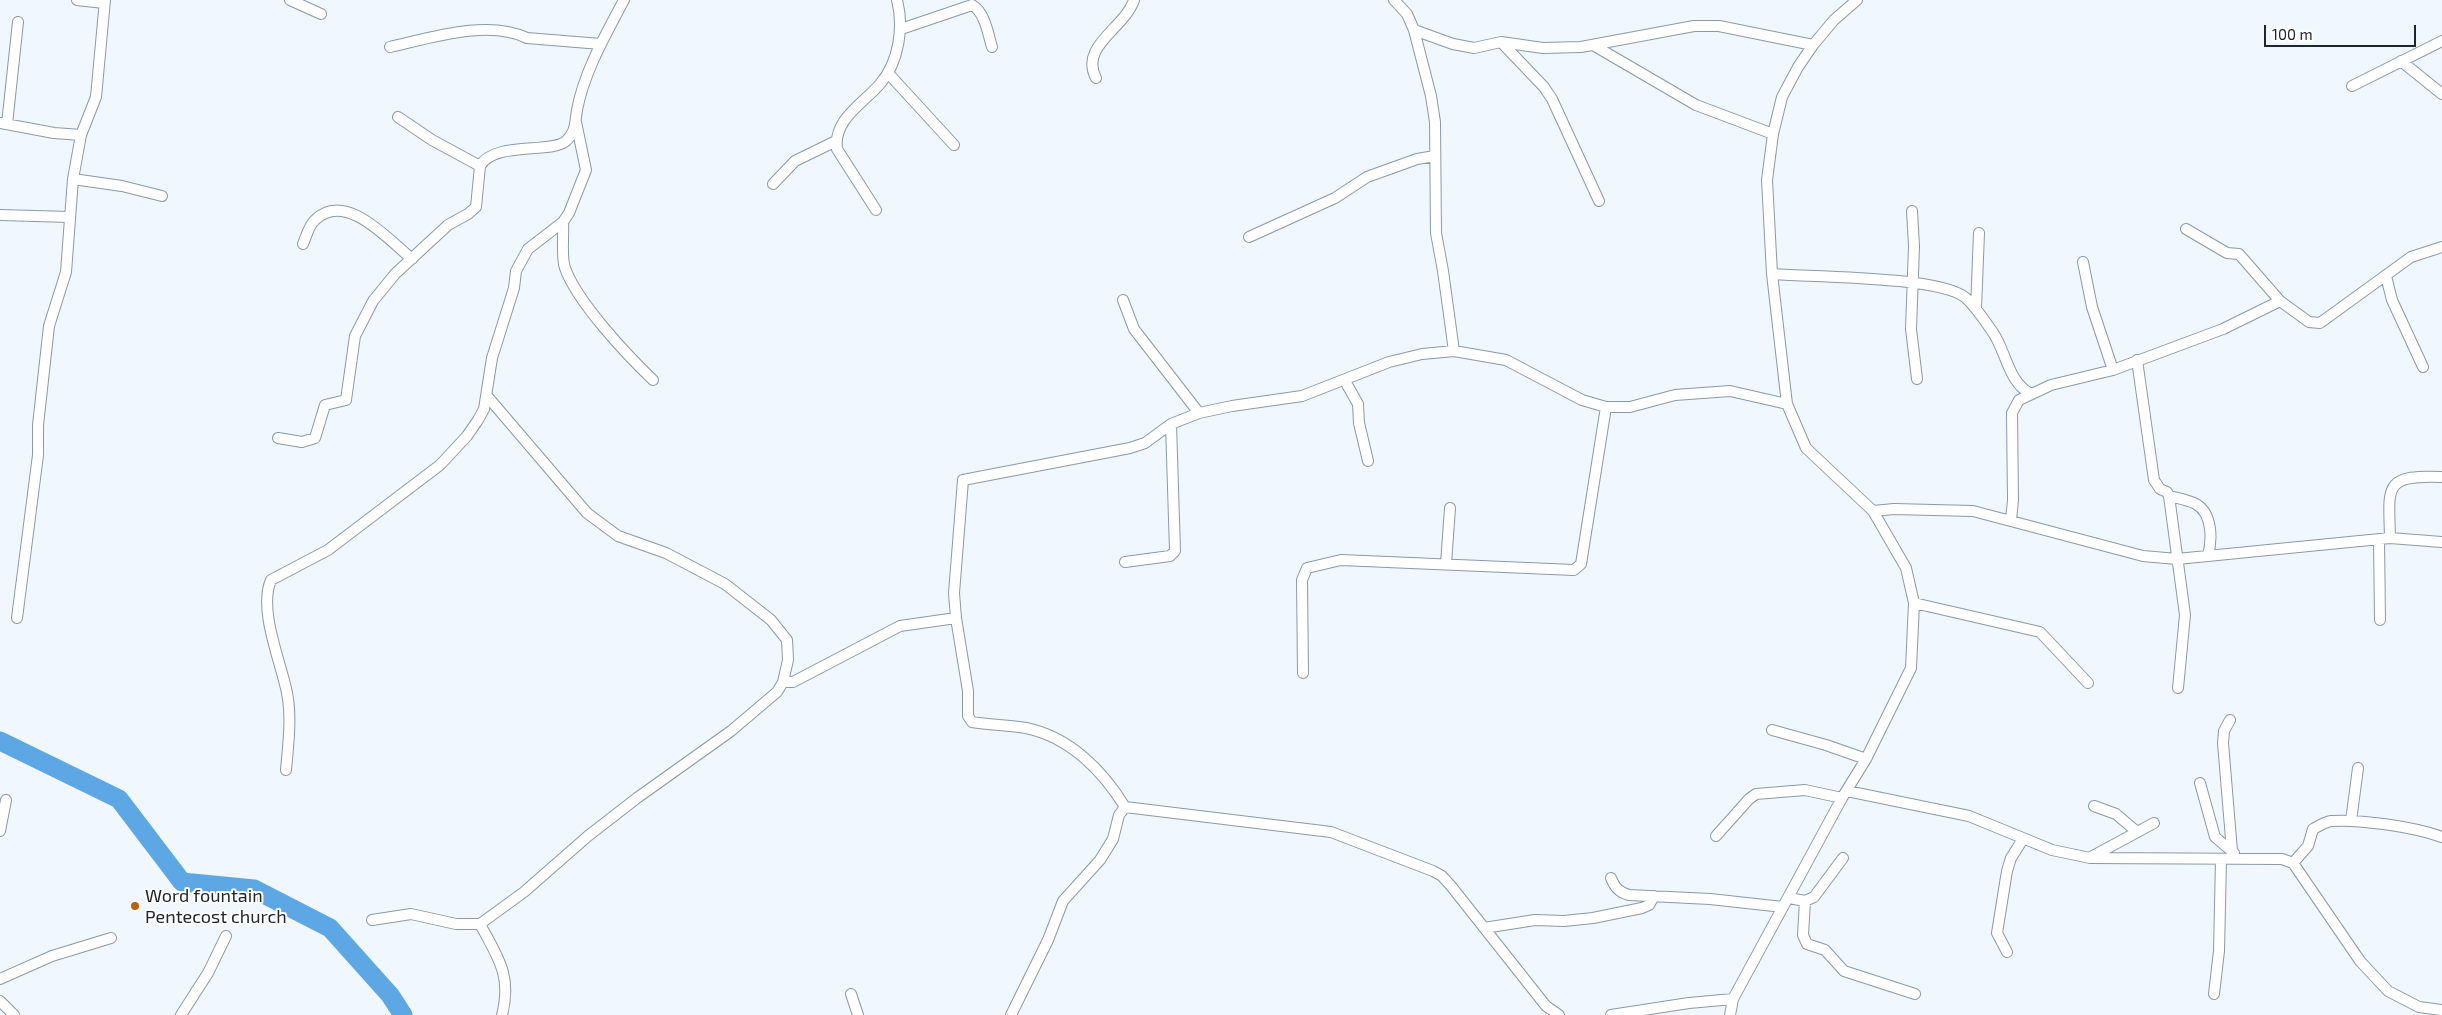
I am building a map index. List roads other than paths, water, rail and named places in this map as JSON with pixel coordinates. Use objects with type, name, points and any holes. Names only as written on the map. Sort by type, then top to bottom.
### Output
[{"type":"street","points":[[17,618],[38,456],[38,425],[48,332],[66,272],[73,179],[81,135],[96,97],[102,51],[104,1],[78,0]]},
{"type":"street","points":[[290,0],[321,14]]},
{"type":"street","points":[[278,438],[302,442],[316,438],[325,405],[346,400],[355,336],[362,320],[382,289],[412,259],[448,225],[473,211],[477,201],[480,166],[489,156],[564,143],[573,132],[581,96],[601,44],[624,0]]},
{"type":"street","points":[[876,210],[837,148],[836,141],[848,114],[879,85],[888,73],[902,30],[898,0]]},
{"type":"street","points":[[1096,78],[1091,63],[1092,55],[1118,24],[1134,0]]},
{"type":"street","points":[[1394,0],[1407,14],[1414,30],[1431,96],[1435,122],[1436,233],[1454,351]]},
{"type":"street","points":[[1730,1015],[1733,999],[1844,794],[1866,759],[1911,668],[1914,603],[1906,568],[1873,511],[1806,448],[1787,404],[1772,274],[1767,180],[1773,134],[1782,97],[1798,67],[1813,45],[1834,20],[1856,0]]},
{"type":"street","points":[[902,30],[972,5],[977,8],[983,17],[992,47]]},
{"type":"street","points":[[18,22],[4,123],[54,134],[81,135]]},
{"type":"street","points":[[1414,30],[1453,44],[1474,48],[1501,42],[1543,48],[1593,45],[1694,26],[1719,26],[1813,45]]},
{"type":"street","points":[[390,48],[455,32],[488,31],[517,32],[532,38],[601,44]]},
{"type":"street","points":[[2352,86],[2442,41]]},
{"type":"street","points":[[1501,42],[1548,93],[1599,201]]},
{"type":"street","points":[[1593,45],[1696,105],[1773,134]]},
{"type":"street","points":[[2401,61],[2442,94]]},
{"type":"street","points":[[888,73],[954,145]]},
{"type":"street","points":[[398,117],[448,149],[480,166]]},
{"type":"street","points":[[286,770],[288,694],[271,628],[267,596],[272,580],[328,550],[440,465],[467,436],[478,420],[487,396],[492,358],[514,288],[516,271],[528,249],[563,222],[576,199],[586,170],[576,122]]},
{"type":"street","points":[[773,184],[796,161],[836,141]]},
{"type":"street","points":[[1249,237],[1335,198],[1367,177],[1417,159],[1435,156]]},
{"type":"street","points":[[73,179],[122,186],[162,196]]},
{"type":"street","points":[[302,244],[313,220],[326,212],[340,209],[352,212],[363,219],[412,259]]},
{"type":"street","points":[[1912,211],[1914,282],[1911,328],[1917,379]]},
{"type":"street","points":[[0,215],[70,217]]},
{"type":"street","points":[[563,222],[564,267],[577,292],[628,356],[653,380]]},
{"type":"street","points":[[2186,229],[2227,254],[2239,254],[2280,301],[2309,322],[2320,323],[2411,257],[2442,247]]},
{"type":"street","points":[[1976,309],[1979,233]]},
{"type":"street","points":[[2083,262],[2092,307],[2113,370]]},
{"type":"street","points":[[1772,274],[1914,282],[1943,288],[1965,297],[1999,340],[2015,380],[2031,394]]},
{"type":"street","points":[[2386,276],[2392,300],[2423,367]]},
{"type":"street","points":[[1123,300],[1134,329],[1199,413]]},
{"type":"street","points":[[2012,520],[2012,413],[2019,400],[2051,385],[2113,370],[2223,330],[2280,301]]},
{"type":"street","points":[[1557,1015],[1546,1006],[1442,876],[1395,855],[1331,832],[1126,807],[1097,767],[1059,741],[1027,728],[972,722],[968,716],[968,691],[956,618],[954,593],[963,480],[1130,448],[1145,443],[1171,424],[1199,413],[1232,406],[1296,398],[1404,358],[1454,351],[1506,360],[1582,400],[1606,407],[1630,407],[1675,395],[1730,391],[1787,404]]},
{"type":"street","points":[[2137,360],[2154,480],[2160,489],[2167,492],[2169,496],[2185,614],[2178,688]]},
{"type":"street","points":[[1345,380],[1358,404],[1359,424],[1368,461]]},
{"type":"street","points":[[372,920],[411,914],[443,922],[480,924],[524,892],[588,836],[637,798],[731,731],[776,692],[783,682],[788,660],[786,640],[771,620],[725,584],[666,553],[618,536],[602,526],[587,513],[487,396]]},
{"type":"street","points":[[1303,673],[1302,580],[1307,568],[1341,560],[1574,570],[1581,564],[1606,407]]},
{"type":"street","points":[[1125,562],[1170,556],[1175,551],[1171,424]]},
{"type":"street","points":[[2390,538],[2389,494],[2395,483],[2406,478],[2442,477]]},
{"type":"street","points":[[2169,496],[2196,504],[2206,514],[2211,546],[2208,556]]},
{"type":"street","points":[[1446,564],[1450,508]]},
{"type":"street","points":[[1873,511],[1894,509],[1972,511],[2143,556],[2177,559],[2390,538],[2442,542]]},
{"type":"street","points":[[2379,539],[2380,620]]},
{"type":"street","points":[[1914,603],[2040,632],[2088,683]]},
{"type":"street","points":[[783,682],[793,682],[900,626],[956,618]]},
{"type":"street","points":[[2230,720],[2224,731],[2223,742],[2232,851]]},
{"type":"street","points":[[1772,730],[1826,745],[1866,759]]},
{"type":"street","points":[[2351,821],[2358,768]]},
{"type":"street","points":[[2200,783],[2215,837],[2243,860]]},
{"type":"street","points":[[1716,836],[1748,799],[1756,794],[1805,790],[1844,794],[1969,816],[2052,850],[2090,858],[2282,859],[2293,863],[2360,961],[2388,991],[2418,1011],[2442,1010]]},
{"type":"street","points":[[0,831],[6,800]]},
{"type":"street","points":[[2094,806],[2101,811],[2116,814],[2136,831]]},
{"type":"street","points":[[1011,1015],[1048,940],[1063,901],[1100,860],[1113,839],[1119,815],[1126,807]]},
{"type":"street","points":[[2293,863],[2308,846],[2313,829],[2329,821],[2351,821],[2426,831],[2442,837]]},
{"type":"street","points":[[2090,858],[2136,831],[2154,823]]},
{"type":"street","points":[[2007,952],[1997,933],[2007,871],[2011,858],[2023,839]]},
{"type":"street","points":[[1611,878],[1615,887],[1621,893],[1629,895],[1786,902],[1805,901],[1814,897],[1843,858]]},
{"type":"street","points":[[2214,994],[2219,951],[2221,860]]},
{"type":"street","points":[[1484,928],[1536,920],[1564,921],[1593,918],[1642,908],[1649,905],[1654,896]]},
{"type":"street","points":[[1805,901],[1804,935],[1807,944],[1824,950],[1844,971],[1915,994]]},
{"type":"street","points":[[480,924],[501,964],[506,984],[502,1015]]},
{"type":"street","points":[[181,1015],[208,973],[226,936]]},
{"type":"street","points":[[0,979],[52,956],[112,938]]},
{"type":"street","points":[[851,994],[858,1015]]},
{"type":"street","points":[[1611,1015],[1689,1003],[1733,999]]},
{"type":"street","points":[[0,1001],[14,1015]]},
{"type":"waterway","points":[[0,741],[119,799],[182,882],[254,889],[330,928],[390,995],[403,1015]]},
{"type":"place","name":"Word fountain Pentecost church","points":[[135,906]]}]
